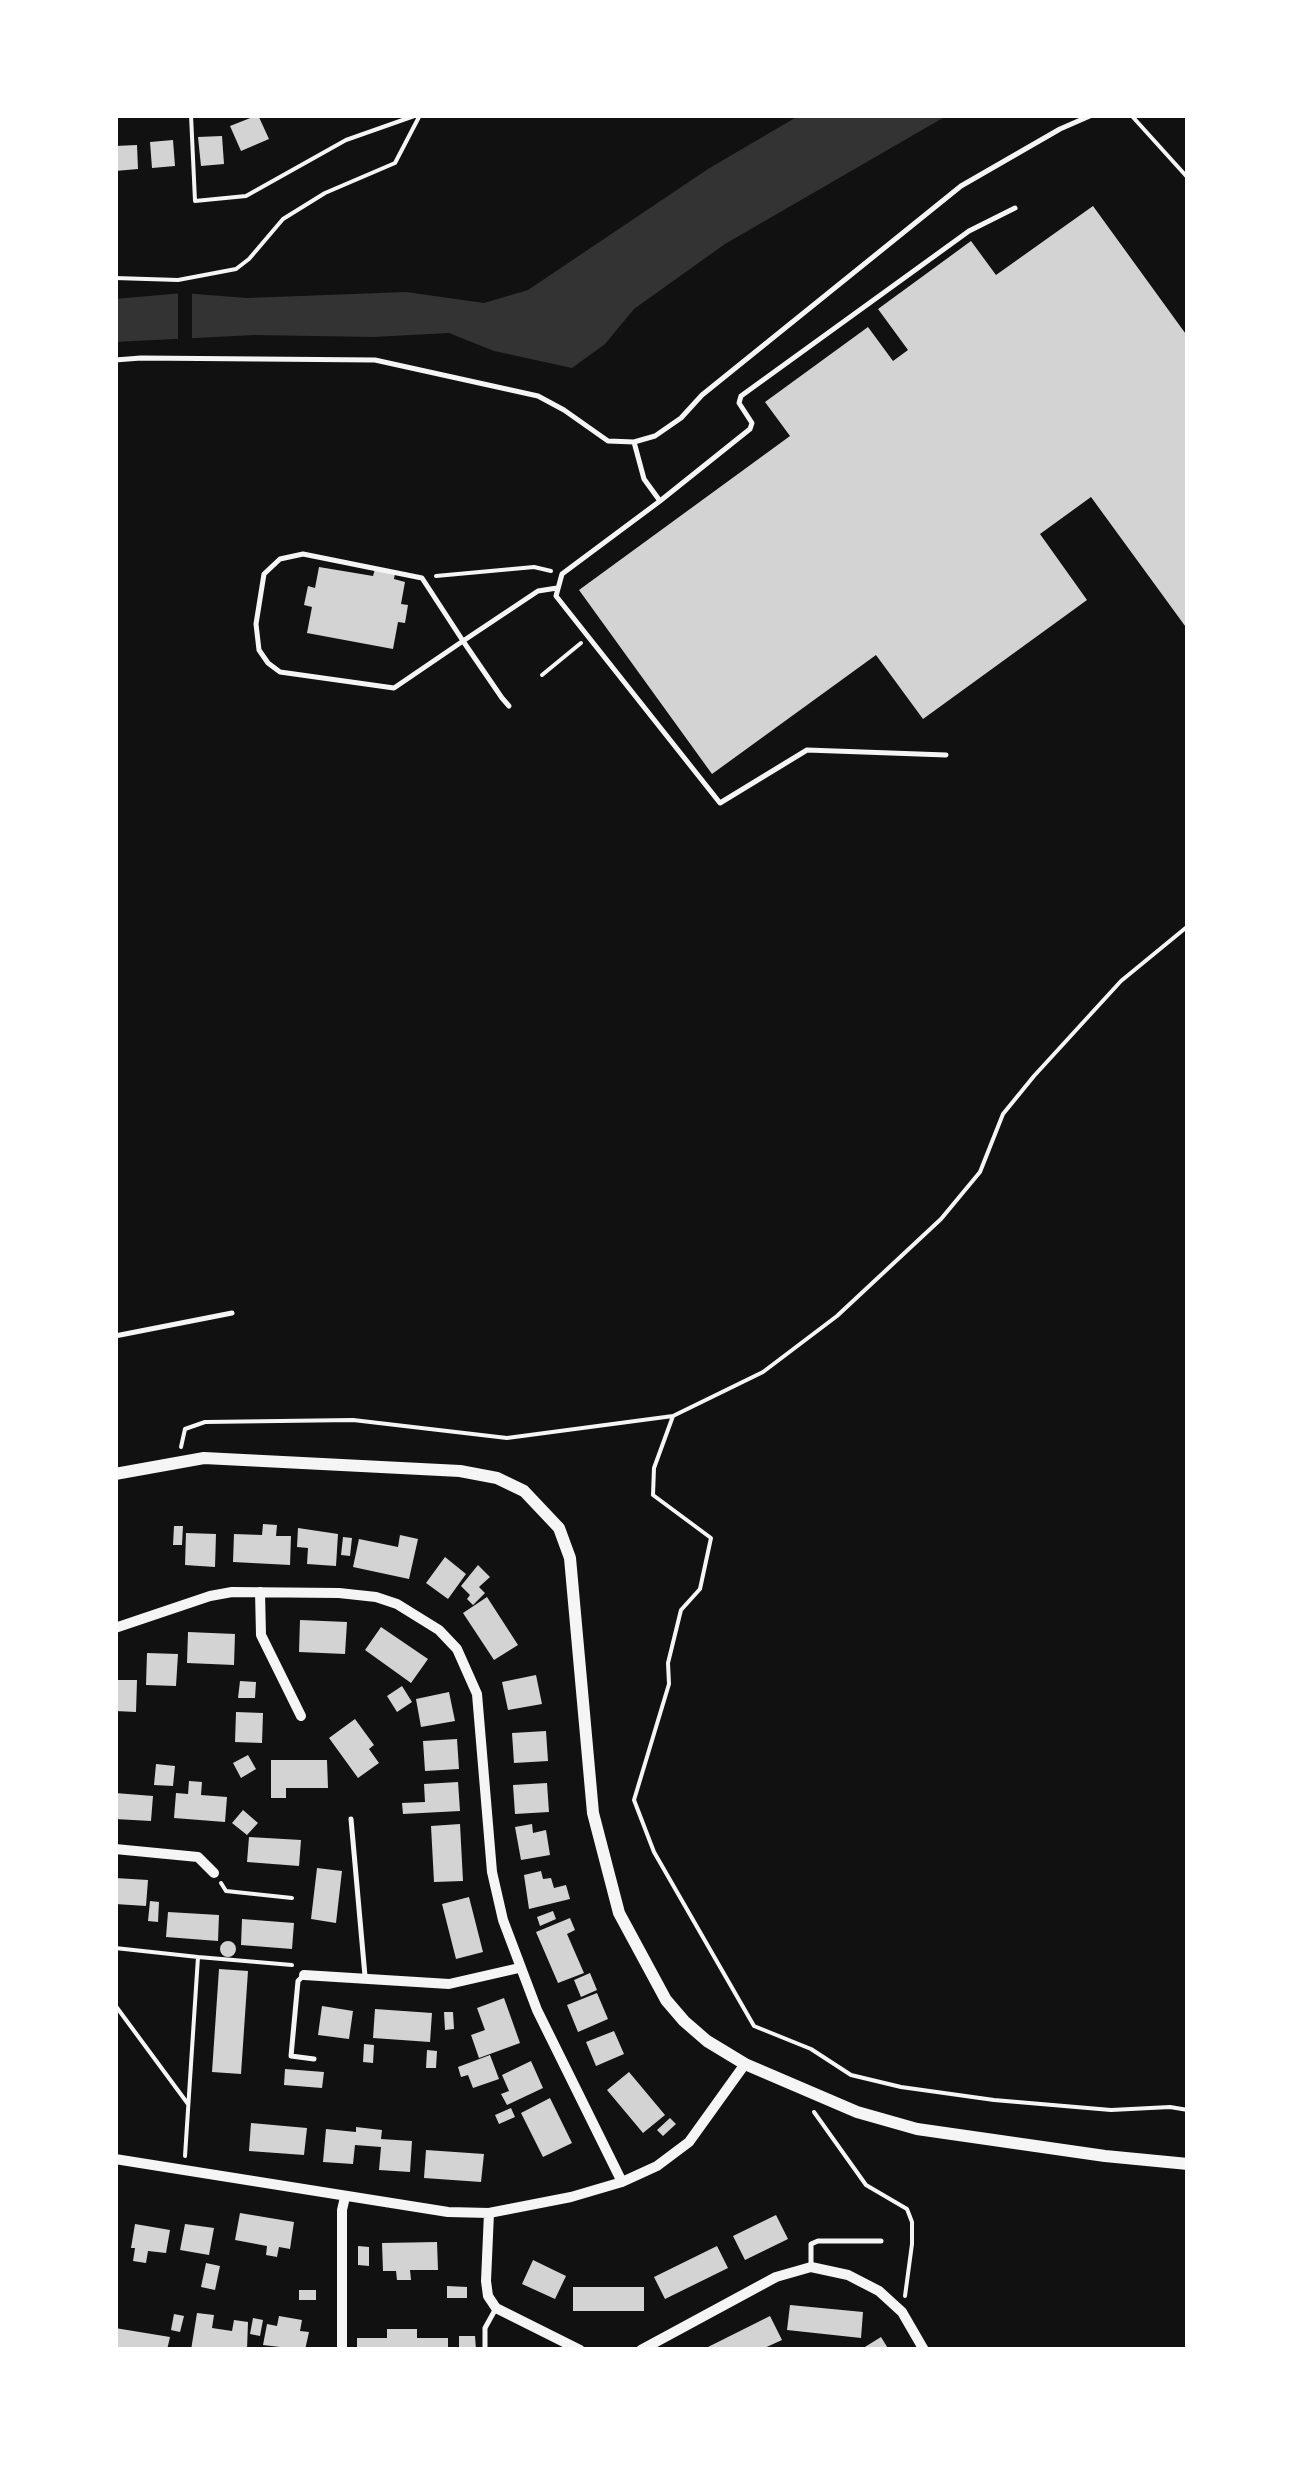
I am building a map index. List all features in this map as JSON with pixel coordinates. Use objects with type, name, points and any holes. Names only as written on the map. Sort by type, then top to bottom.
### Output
[{"type":"street","points":[[115,1474],[204,1458],[443,1470],[497,1478],[524,1490],[559,1528],[570,1558],[592,1813],[619,1913],[666,2000],[707,2040],[745,2064],[802,2091],[917,2129],[1188,2164]]},
{"type":"street","points":[[115,1628],[210,1596],[260,1592],[376,1596],[422,1617],[457,1649],[477,1694],[492,1872],[503,1920],[519,1968],[622,2182]]},
{"type":"street","points":[[260,1592],[261,1635],[300,1716]]},
{"type":"street","points":[[115,1849],[198,1857],[214,1873]]},
{"type":"street","points":[[304,1974],[449,1984],[519,1968]]},
{"type":"street","points":[[115,2159],[345,2197],[489,2214],[622,2182],[657,2166],[689,2142],[745,2064]]},
{"type":"street","points":[[342,2350],[345,2197]]},
{"type":"street","points":[[489,2214],[486,2281],[488,2296],[496,2308],[580,2350]]},
{"type":"street","points":[[641,2350],[776,2277],[811,2267],[848,2276],[879,2291],[902,2312],[924,2350]]},
{"type":"lane","points":[[115,360],[375,360],[538,396],[608,441],[634,442],[655,436],[680,418],[702,394],[961,186],[1060,128],[1092,115]]},
{"type":"lane","points":[[946,755],[806,750],[720,803],[556,596],[562,574],[750,430],[752,423],[739,403],[740,396],[969,232],[1015,208]]},
{"type":"lane","points":[[634,442],[644,479],[660,501]]},
{"type":"lane","points":[[509,706],[463,641],[422,578],[304,554],[280,559],[264,574],[256,624],[259,650],[280,672],[394,688],[463,641],[538,590],[558,588]]},
{"type":"lane","points":[[115,1336],[232,1313]]},
{"type":"lane","points":[[351,1820],[365,1978]]},
{"type":"lane","points":[[304,1974],[298,1980],[291,2056],[314,2059]]},
{"type":"lane","points":[[811,2267],[812,2244],[818,2241],[881,2241]]},
{"type":"lane","points":[[485,2350],[485,2328],[496,2308]]},
{"type":"path","points":[[191,115],[195,201],[246,196],[346,140],[419,115]]},
{"type":"path","points":[[115,278],[178,280],[236,269],[283,218],[324,194],[394,163],[419,115]]},
{"type":"path","points":[[1132,115],[1188,178]]},
{"type":"path","points":[[422,578],[534,568],[562,574]]},
{"type":"path","points":[[542,675],[588,637]]},
{"type":"path","points":[[165,1447],[181,1447],[185,1429],[205,1422],[352,1420],[507,1438],[674,1416],[763,1372],[837,1316],[941,1219],[980,1172],[1002,1114],[1034,1076],[1120,981],[1188,926]]},
{"type":"path","points":[[674,1416],[654,1468],[653,1495],[712,1538],[700,1589],[681,1610],[668,1663],[669,1684],[634,1800],[654,1852],[754,2026],[811,2049],[851,2075],[901,2087],[1111,2110],[1188,2110]]},
{"type":"path","points":[[214,1873],[226,1891],[292,1898]]},
{"type":"path","points":[[115,1948],[293,1965],[304,1974]]},
{"type":"path","points":[[184,2171],[198,1957]]},
{"type":"path","points":[[115,2005],[188,2104]]},
{"type":"path","points":[[802,2091],[866,2185],[907,2208],[912,2222],[912,2244],[902,2312]]},
{"type":"shaded area","points":[[800,115],[948,115],[725,244],[634,309],[605,344],[572,368],[494,351],[449,333],[373,337],[255,335],[115,342],[115,299],[183,293],[247,298],[406,292],[484,303],[528,290],[708,169]]},
{"type":"pier","points":[[178,289],[192,289],[192,343],[178,344]]},
{"type":"building","points":[[258,115],[269,139],[241,151],[230,126]]},
{"type":"building","points":[[222,136],[224,164],[201,166],[198,137]]},
{"type":"building","points":[[173,140],[175,166],[152,168],[150,142]]},
{"type":"building","points":[[137,145],[138,169],[115,171],[115,146]]},
{"type":"building","points":[[1093,206],[1188,337],[1188,630],[1091,497],[1040,534],[1087,600],[923,719],[876,655],[712,774],[579,590],[790,436],[765,402],[868,327],[893,361],[908,350],[878,309],[971,241],[996,275]]},
{"type":"building","points":[[319,567],[373,576],[375,569],[395,573],[394,579],[405,582],[401,604],[408,605],[405,623],[398,622],[393,649],[307,633],[312,607],[304,605],[308,586],[315,588]]},
{"type":"building","points":[[263,1524],[277,1525],[276,1536],[291,1536],[290,1565],[233,1562],[234,1534],[262,1535]]},
{"type":"building","points":[[174,1526],[183,1526],[182,1545],[173,1545]]},
{"type":"building","points":[[298,1528],[338,1534],[336,1566],[307,1564],[308,1548],[297,1547]]},
{"type":"building","points":[[186,1533],[216,1534],[215,1567],[185,1565]]},
{"type":"building","points":[[400,1535],[418,1539],[409,1579],[353,1567],[359,1539],[398,1547]]},
{"type":"building","points":[[343,1537],[352,1538],[350,1556],[341,1555]]},
{"type":"building","points":[[445,1557],[466,1574],[448,1599],[426,1583]]},
{"type":"building","points":[[478,1565],[490,1577],[479,1587],[485,1593],[473,1605],[461,1586]]},
{"type":"building","points":[[487,1597],[518,1645],[494,1660],[463,1613]]},
{"type":"building","points":[[300,1620],[347,1622],[345,1654],[299,1652]]},
{"type":"building","points":[[381,1627],[428,1659],[411,1683],[365,1650]]},
{"type":"building","points":[[188,1632],[235,1634],[234,1665],[187,1663]]},
{"type":"building","points":[[147,1653],[178,1654],[176,1686],[146,1685]]},
{"type":"building","points":[[536,1675],[542,1704],[508,1710],[502,1682]]},
{"type":"building","points":[[115,1680],[137,1680],[136,1712],[115,1711]]},
{"type":"building","points":[[240,1681],[256,1682],[255,1698],[238,1698]]},
{"type":"building","points":[[402,1686],[412,1702],[397,1712],[387,1696]]},
{"type":"building","points":[[449,1692],[455,1721],[421,1727],[416,1699]]},
{"type":"building","points":[[236,1712],[263,1713],[262,1743],[235,1742]]},
{"type":"building","points":[[355,1719],[374,1745],[369,1749],[379,1763],[358,1778],[329,1738]]},
{"type":"building","points":[[546,1731],[548,1761],[514,1763],[512,1733]]},
{"type":"building","points":[[457,1739],[459,1769],[425,1771],[423,1741]]},
{"type":"building","points":[[248,1755],[256,1769],[241,1778],[233,1763]]},
{"type":"building","points":[[271,1760],[327,1760],[328,1788],[286,1788],[286,1798],[271,1798]]},
{"type":"building","points":[[156,1764],[175,1766],[173,1786],[154,1785]]},
{"type":"building","points":[[189,1781],[202,1782],[201,1795],[227,1797],[225,1822],[174,1818],[176,1793],[188,1794]]},
{"type":"building","points":[[458,1782],[460,1811],[403,1814],[402,1803],[425,1802],[424,1784]]},
{"type":"building","points":[[547,1783],[549,1812],[515,1814],[513,1785]]},
{"type":"building","points":[[115,1793],[153,1796],[151,1821],[115,1819]]},
{"type":"building","points":[[243,1810],[258,1823],[247,1835],[232,1823]]},
{"type":"building","points":[[460,1824],[463,1881],[434,1882],[431,1826]]},
{"type":"building","points":[[532,1824],[533,1833],[546,1830],[550,1855],[521,1860],[515,1827]]},
{"type":"building","points":[[249,1837],[301,1840],[299,1866],[247,1862]]},
{"type":"building","points":[[317,1868],[342,1871],[336,1923],[311,1919]]},
{"type":"building","points":[[541,1871],[543,1879],[551,1878],[554,1888],[566,1885],[570,1899],[529,1909],[524,1875]]},
{"type":"building","points":[[115,1878],[148,1880],[146,1906],[115,1904]]},
{"type":"building","points":[[469,1897],[483,1952],[456,1959],[442,1904]]},
{"type":"building","points":[[150,1901],[159,1902],[158,1922],[148,1921]]},
{"type":"building","points":[[553,1911],[556,1919],[540,1926],[537,1917]]},
{"type":"building","points":[[168,1912],[219,1915],[218,1941],[166,1937]]},
{"type":"building","points":[[570,1918],[575,1930],[567,1934],[584,1973],[558,1983],[536,1932]]},
{"type":"building","points":[[242,1919],[294,1923],[292,1949],[241,1945]]},
{"type":"building","points":[[228,1941],[236,1949],[228,1957],[220,1949]]},
{"type":"building","points":[[219,1969],[248,1971],[241,2074],[212,2072]]},
{"type":"building","points":[[590,1973],[597,1990],[581,1997],[574,1980]]},
{"type":"building","points":[[597,1993],[608,2019],[578,2032],[567,2005]]},
{"type":"building","points":[[504,1998],[520,2043],[479,2058],[471,2035],[485,2030],[477,2008]]},
{"type":"building","points":[[322,2006],[353,2011],[349,2039],[318,2035]]},
{"type":"building","points":[[375,2009],[432,2013],[430,2042],[373,2038]]},
{"type":"building","points":[[444,2012],[453,2012],[454,2029],[445,2030]]},
{"type":"building","points":[[614,2031],[624,2054],[596,2066],[586,2042]]},
{"type":"building","points":[[364,2044],[374,2045],[373,2063],[363,2062]]},
{"type":"building","points":[[427,2050],[437,2051],[436,2068],[426,2068]]},
{"type":"building","points":[[490,2055],[499,2079],[473,2088],[468,2075],[461,2077],[458,2067]]},
{"type":"building","points":[[531,2061],[543,2088],[507,2105],[501,2094],[509,2091],[502,2075]]},
{"type":"building","points":[[285,2069],[324,2072],[322,2088],[284,2085]]},
{"type":"building","points":[[629,2072],[665,2115],[643,2133],[607,2090]]},
{"type":"building","points":[[550,2098],[572,2143],[543,2157],[521,2113]]},
{"type":"building","points":[[511,2108],[515,2117],[499,2124],[495,2115]]},
{"type":"building","points":[[670,2118],[676,2124],[663,2136],[657,2130]]},
{"type":"building","points":[[251,2123],[307,2128],[304,2155],[249,2151]]},
{"type":"building","points":[[356,2127],[382,2130],[381,2139],[412,2141],[410,2172],[379,2170],[381,2147],[355,2145],[353,2164],[323,2162],[326,2129],[356,2132]]},
{"type":"building","points":[[426,2150],[484,2154],[481,2182],[424,2178]]},
{"type":"building","points":[[240,2213],[294,2222],[290,2249],[279,2247],[277,2257],[266,2255],[267,2246],[235,2240]]},
{"type":"building","points":[[776,2215],[788,2239],[745,2260],[733,2236]]},
{"type":"building","points":[[135,2224],[170,2230],[166,2253],[148,2251],[146,2263],[133,2261]]},
{"type":"building","points":[[185,2224],[214,2228],[209,2255],[180,2250]]},
{"type":"building","points":[[437,2242],[438,2270],[410,2270],[411,2280],[397,2280],[396,2271],[383,2271],[382,2243]]},
{"type":"building","points":[[358,2246],[369,2247],[369,2266],[358,2265]]},
{"type":"building","points":[[717,2246],[728,2268],[665,2299],[654,2277]]},
{"type":"building","points":[[533,2260],[566,2276],[555,2299],[522,2284]]},
{"type":"building","points":[[206,2263],[220,2266],[215,2290],[201,2287]]},
{"type":"building","points":[[447,2286],[467,2287],[467,2298],[447,2298]]},
{"type":"building","points":[[573,2287],[644,2287],[644,2311],[573,2311]]},
{"type":"building","points":[[299,2290],[316,2290],[316,2300],[299,2300]]},
{"type":"building","points":[[790,2305],[863,2312],[861,2338],[787,2330]]},
{"type":"building","points":[[197,2313],[214,2315],[212,2328],[232,2331],[234,2320],[248,2322],[247,2350],[191,2350]]},
{"type":"building","points":[[174,2314],[184,2316],[180,2332],[171,2330]]},
{"type":"building","points":[[279,2316],[302,2320],[300,2331],[309,2332],[305,2350],[263,2345],[267,2324],[277,2326]]},
{"type":"building","points":[[770,2316],[782,2340],[760,2350],[702,2350]]},
{"type":"building","points":[[253,2318],[263,2320],[260,2336],[250,2334]]},
{"type":"building","points":[[115,2328],[170,2337],[167,2350],[115,2350]]},
{"type":"building","points":[[387,2329],[417,2329],[417,2338],[448,2338],[448,2350],[357,2350],[357,2338],[387,2338]]},
{"type":"building","points":[[459,2336],[475,2336],[476,2350],[459,2350]]},
{"type":"building","points":[[881,2337],[889,2350],[860,2350]]}]
